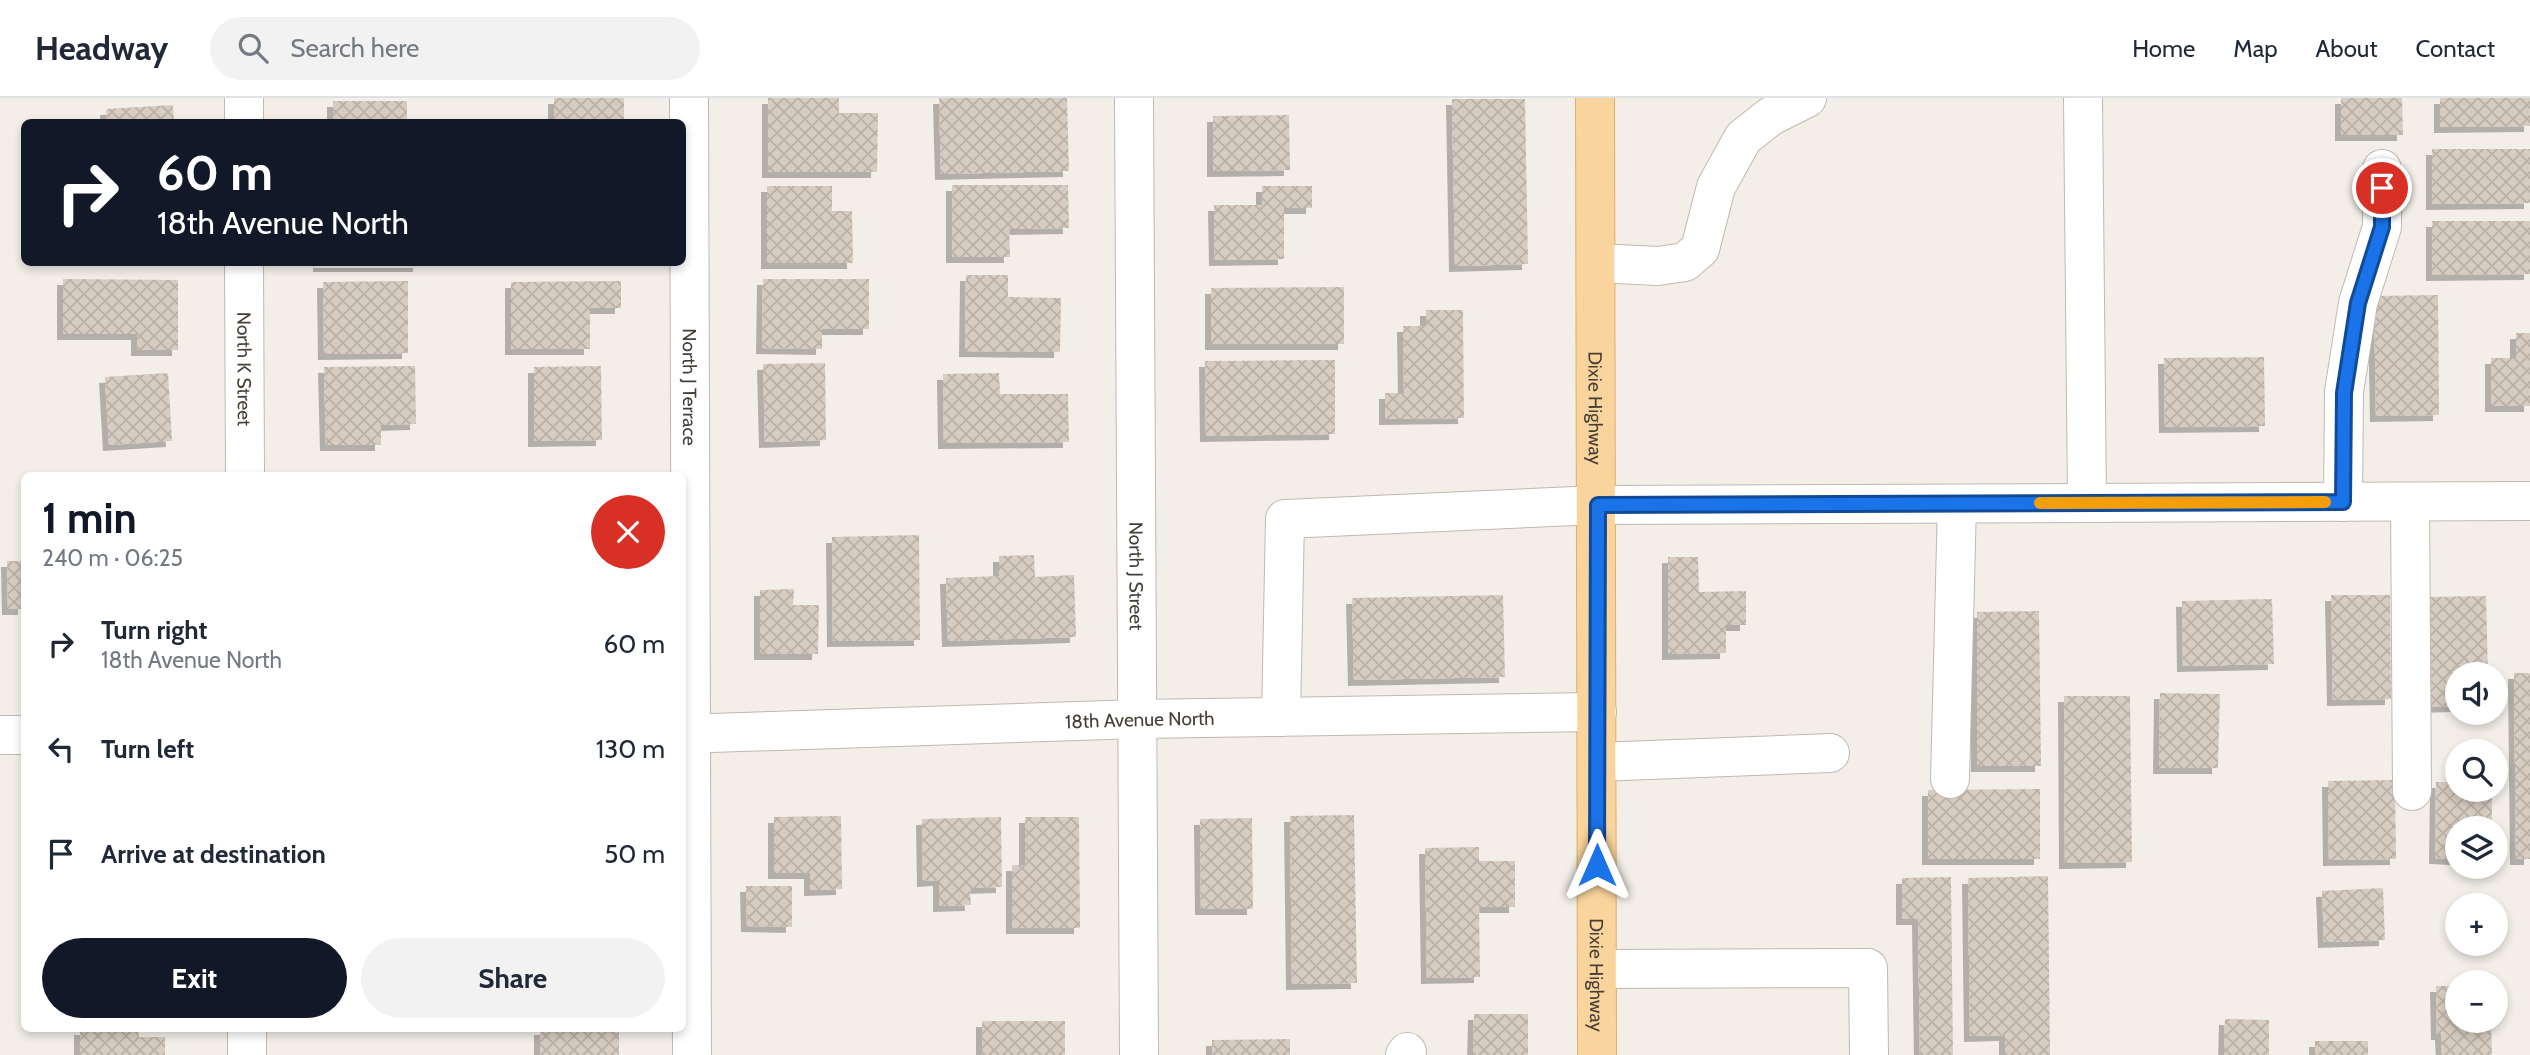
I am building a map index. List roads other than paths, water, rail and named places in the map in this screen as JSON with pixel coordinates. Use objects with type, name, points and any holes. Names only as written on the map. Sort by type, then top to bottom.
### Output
[{"type":"main road","name":"Dixie Highway","points":[[1595,98],[1598,505],[1597,1055]]},
{"type":"street","points":[[244,98],[244,119]]},
{"type":"street","name":"North J Terrace","points":[[688,98],[687,734],[692,1055]]},
{"type":"street","name":"North J Street","points":[[1134,98],[1139,1055]]},
{"type":"street","points":[[1596,263],[1658,266],[1685,262],[1700,249],[1716,187],[1764,107],[1807,98]]},
{"type":"street","points":[[2083,98],[2087,503]]},
{"type":"street","points":[[2343,502],[2344,393],[2358,303],[2382,227],[2382,169]]},
{"type":"street","name":"North K Street","points":[[244,266],[245,472]]},
{"type":"street","points":[[1281,717],[1285,519],[1598,505],[2530,501]]},
{"type":"street","points":[[2410,502],[2412,791]]},
{"type":"street","points":[[1951,779],[1957,504]]},
{"type":"street","name":"18th Avenue North","points":[[687,734],[1139,719],[1597,712]]},
{"type":"street","points":[[0,735],[21,735]]},
{"type":"street","points":[[1597,762],[1830,753]]},
{"type":"street","points":[[1597,969],[1868,968],[1869,1055]]},
{"type":"street","points":[[247,1032],[247,1055]]}]
